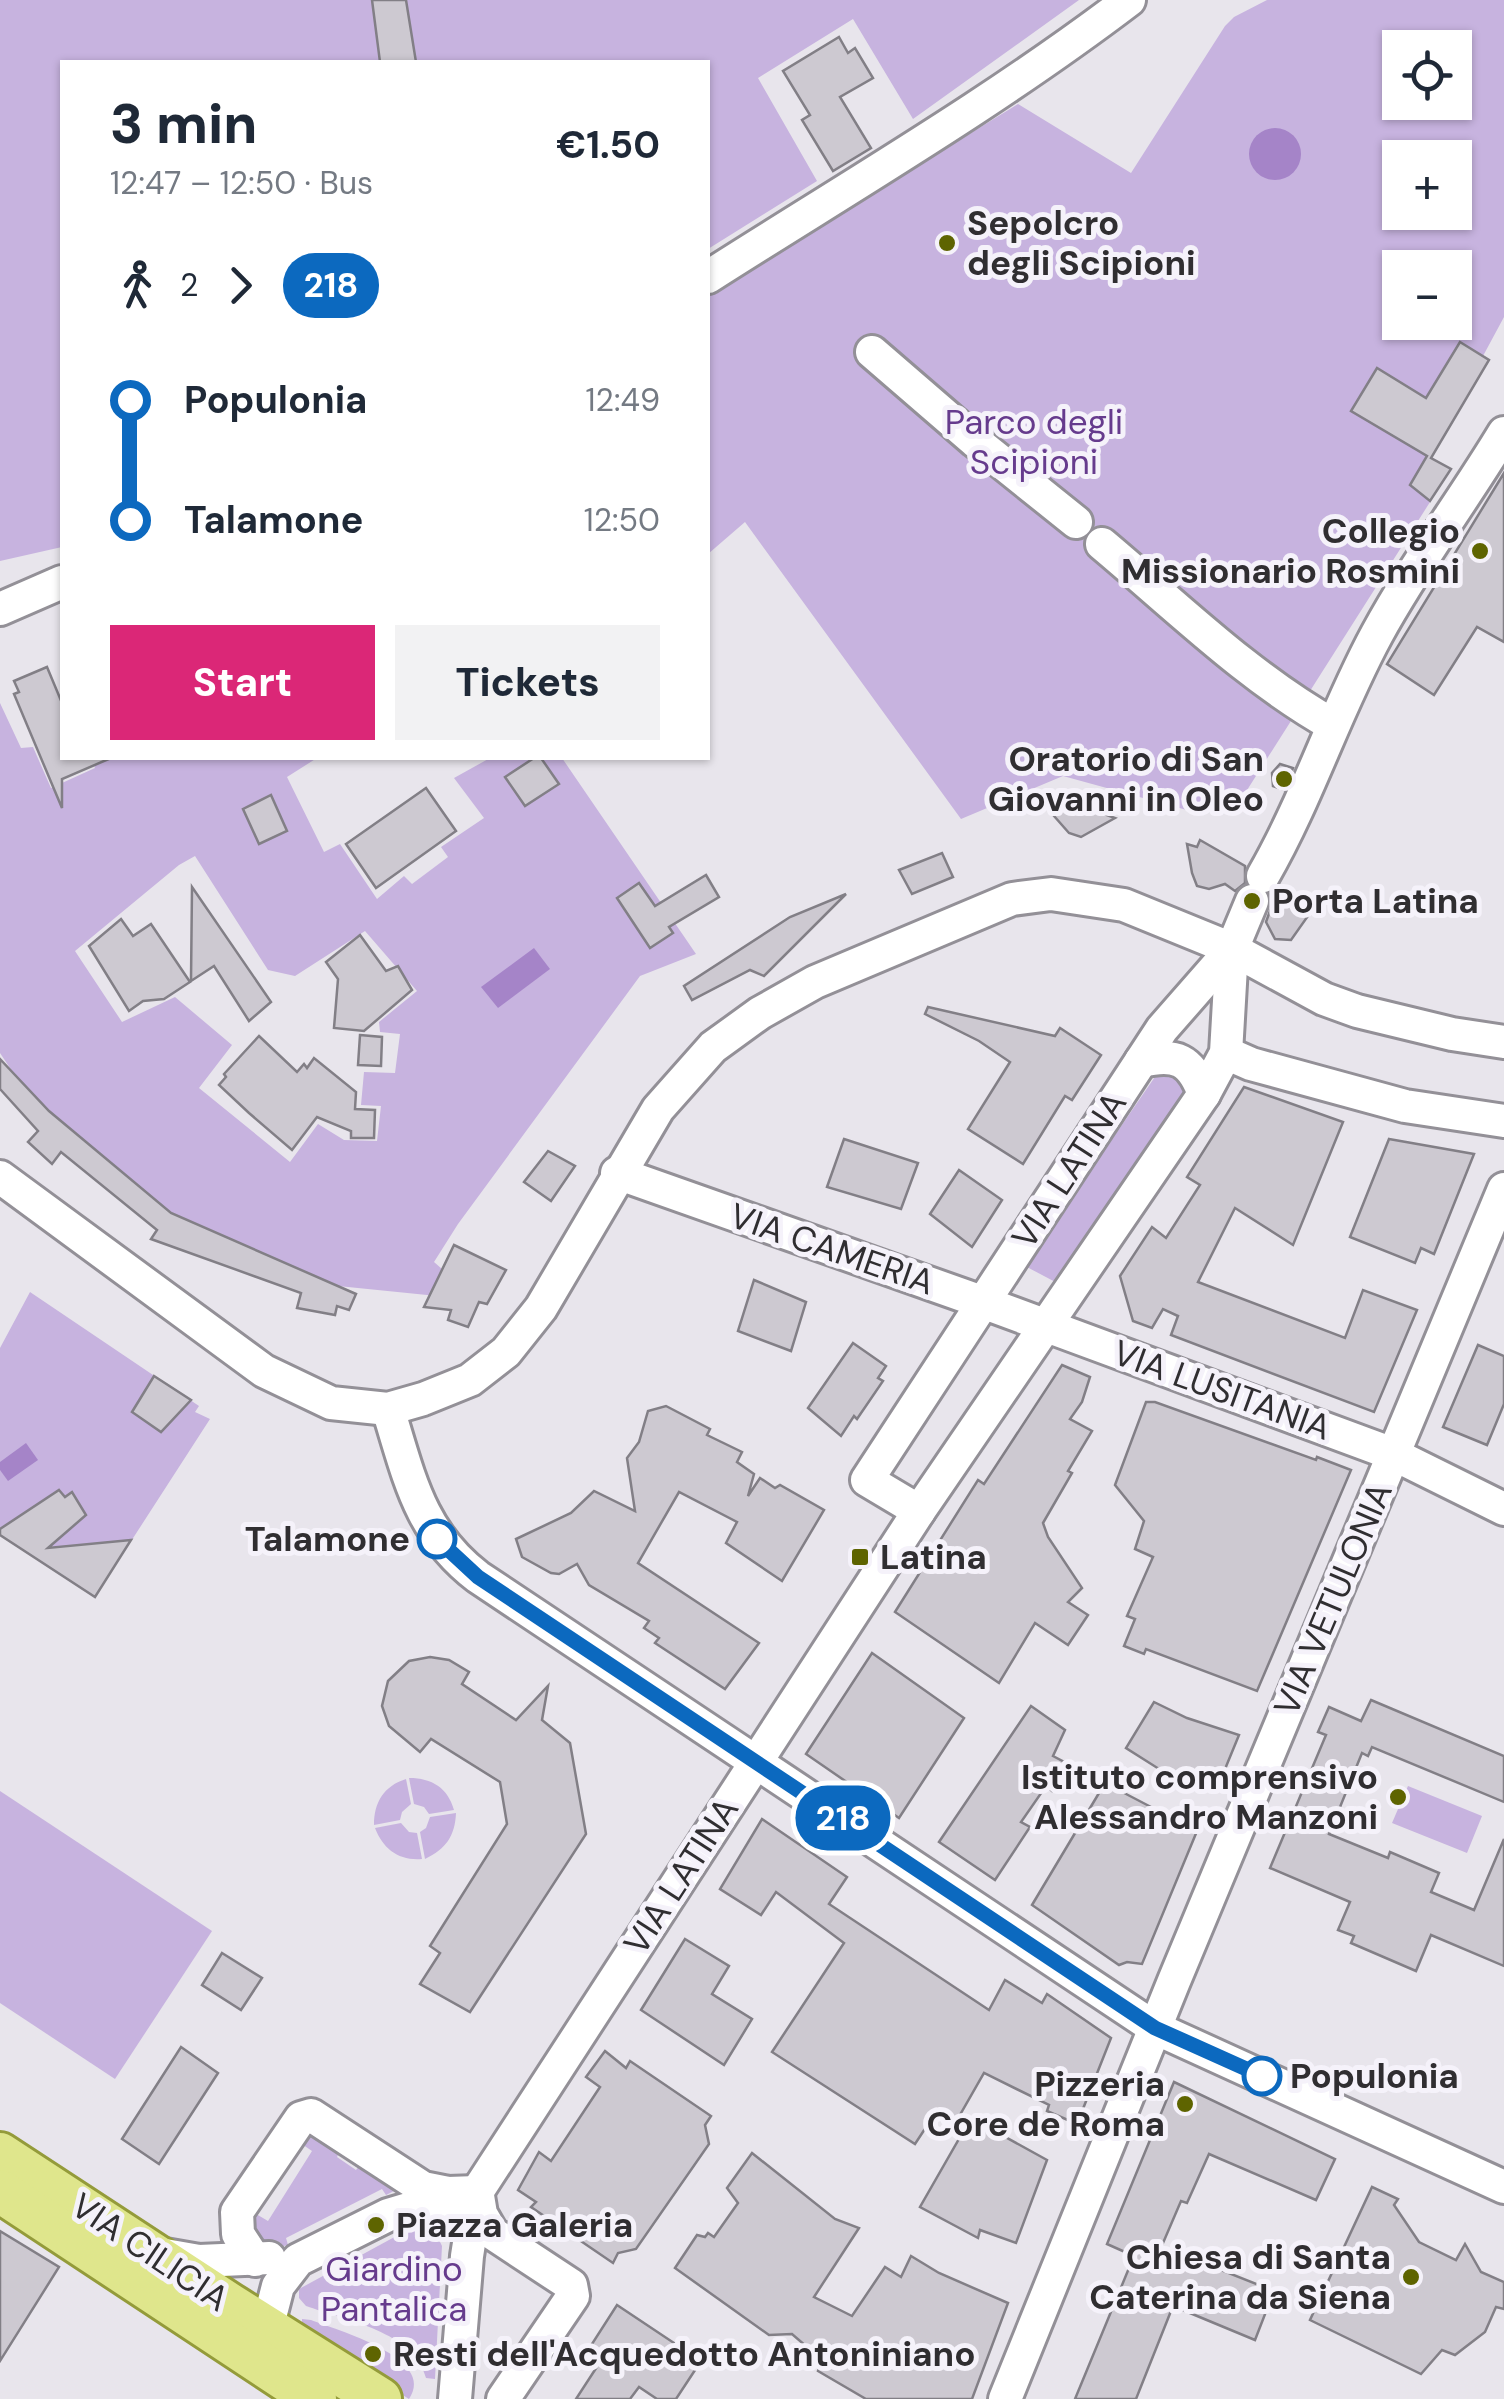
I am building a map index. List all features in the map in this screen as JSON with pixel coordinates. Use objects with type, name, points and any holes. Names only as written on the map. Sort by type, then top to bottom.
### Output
[{"type":"main road","name":"VIA CILICIA","points":[[0,2154],[150,2251],[275,2347]]},
{"type":"main road","name":"VIA CILICIA","points":[[0,2191],[275,2347]]},
{"type":"main road","points":[[275,2347],[315,2399]]},
{"type":"main road","points":[[275,2347],[380,2399]]},
{"type":"street","points":[[710,277],[1038,65],[1128,0]]},
{"type":"street","points":[[872,352],[974,442],[1076,522]]},
{"type":"street","points":[[1232,950],[1258,889],[1298,814],[1333,725],[1379,631],[1502,439]]},
{"type":"street","points":[[1102,544],[1264,678],[1333,725]]},
{"type":"street","points":[[0,609],[60,583]]},
{"type":"street","points":[[0,1177],[264,1371],[332,1403],[388,1409],[470,1380],[506,1352],[540,1308],[658,1109],[713,1047],[760,1013],[815,982],[1012,899],[1051,894],[1124,905],[1232,950],[1324,999],[1357,1012],[1504,1042]]},
{"type":"street","name":"VIA LATINA","points":[[477,2192],[919,1510],[1204,1094],[1226,1054],[1232,950]]},
{"type":"street","name":"VIA LATINA","points":[[919,1510],[867,1480],[1162,1029],[1232,950]]},
{"type":"street","points":[[1226,1054],[1406,1106],[1504,1121]]},
{"type":"street","name":"VIA LATINA","points":[[1140,1061],[1162,1057],[1182,1061],[1197,1076],[1204,1094]]},
{"type":"street","name":"VIA CAMERIA","points":[[617,1173],[1047,1325]]},
{"type":"street","name":"VIA VETULONIA","points":[[1005,2399],[1504,1189]]},
{"type":"street","name":"VIA LUSITANIA","points":[[1047,1325],[1393,1454],[1504,1509]]},
{"type":"street","points":[[388,1409],[422,1512],[437,1539],[478,1577],[1155,2028],[1504,2187]]},
{"type":"street","points":[[254,2260],[238,2234],[237,2212],[301,2118],[311,2115],[423,2188],[448,2194],[477,2192]]},
{"type":"street","points":[[275,2347],[278,2286],[286,2271],[313,2251],[388,2215],[477,2192]]},
{"type":"street","points":[[455,2399],[467,2256],[477,2192]]},
{"type":"street","points":[[477,2192],[481,2214],[492,2233],[572,2285],[573,2296],[503,2399]]},
{"type":"street","points":[[150,2251],[198,2261],[254,2260],[313,2251]]},
{"type":"green space","points":[[0,0],[1079,0],[913,119],[853,19],[758,78],[817,181],[710,248],[710,60],[60,60],[60,547],[0,561]]},
{"type":"green space","name":"Parco degli Scipioni","points":[[1267,0],[1504,0],[1504,317],[1483,356],[1426,398],[1377,368],[1352,410],[1451,469],[1242,798],[1194,812],[1063,776],[961,819],[745,522],[710,552],[710,294],[1018,104],[1131,173],[1225,26]]},
{"type":"green space","points":[[0,703],[21,748],[33,747],[51,788],[95,768],[93,760],[314,760],[287,777],[324,852],[340,844],[377,899],[404,876],[412,884],[448,857],[441,847],[484,818],[454,778],[486,760],[563,760],[696,954],[640,976],[458,1224],[434,1262],[450,1276],[437,1296],[338,1286],[168,1211],[49,1111],[0,1053]],"holes":[[[195,856],[268,970],[295,976],[365,931],[417,991],[379,1022],[380,1032],[400,1034],[395,1073],[364,1072],[361,1105],[381,1106],[377,1141],[344,1140],[318,1124],[290,1162],[199,1088],[232,1045],[175,997],[122,1022],[75,951]]]},
{"type":"green space","points":[[1159,1071],[1177,1072],[1194,1089],[1061,1285],[1025,1266]]},
{"type":"green space","points":[[30,1292],[199,1406],[195,1412],[210,1419],[95,1597],[0,1535],[0,1348]]},
{"type":"green space","points":[[409,1778],[438,1786],[454,1810],[429,1814],[424,1807],[414,1804]]},
{"type":"green space","points":[[406,1779],[411,1804],[400,1820],[374,1825],[382,1796]]},
{"type":"green space","points":[[1408,1786],[1482,1816],[1467,1853],[1392,1823]]},
{"type":"green space","points":[[0,1791],[212,1931],[115,2079],[0,2003]]},
{"type":"green space","points":[[456,1813],[448,1841],[425,1859],[420,1832],[430,1817]]},
{"type":"green space","points":[[401,1823],[409,1832],[417,1833],[422,1859],[393,1852],[375,1828]]},
{"type":"green space","points":[[307,2130],[341,2149],[337,2157],[356,2170],[362,2162],[396,2185],[396,2190],[386,2195],[382,2189],[286,2238],[288,2245],[267,2250],[254,2239],[251,2211],[268,2221],[312,2151],[296,2140]]},
{"type":"green space","name":"Giardino Pantalica","points":[[411,2228],[430,2231],[442,2246],[435,2379],[426,2378],[408,2349],[393,2339],[306,2306],[299,2298],[299,2289]]},
{"type":"green space","points":[[302,2319],[361,2339],[397,2359],[409,2371],[414,2384],[409,2399],[308,2334]]},
{"type":"shaded area","points":[[1275,128],[1294,135],[1301,154],[1294,173],[1275,180],[1256,173],[1249,154],[1256,135]]},
{"type":"shaded area","points":[[534,948],[550,969],[498,1008],[481,987]]},
{"type":"shaded area","points":[[26,1443],[38,1460],[8,1481],[0,1470],[0,1462]]},
{"type":"building","points":[[372,0],[406,0],[416,60],[380,60]]},
{"type":"building","points":[[839,37],[848,53],[855,48],[873,78],[840,97],[871,148],[833,171],[802,120],[810,115],[783,71]]},
{"type":"building","points":[[1460,342],[1489,360],[1431,458],[1451,469],[1430,501],[1410,485],[1427,456],[1351,411],[1377,368],[1426,398]]},
{"type":"building","name":"Collegio Missionario Rosmini","points":[[1504,473],[1504,642],[1477,627],[1434,695],[1387,664]]},
{"type":"building","points":[[47,667],[60,698],[60,760],[106,760],[62,779],[62,808],[14,694],[19,692],[14,681]]},
{"type":"building","points":[[531,760],[542,760],[559,784],[525,806],[505,777]]},
{"type":"building","name":"Oratorio di San Giovanni in Oleo","points":[[1280,764],[1293,768],[1284,790],[1273,786],[1272,773]]},
{"type":"building","points":[[426,788],[456,831],[376,888],[346,844]]},
{"type":"building","points":[[271,795],[287,831],[259,844],[243,809]]},
{"type":"building","points":[[1066,800],[1115,818],[1081,837],[1069,833],[1047,808]]},
{"type":"building","points":[[1200,840],[1245,866],[1245,883],[1235,891],[1225,884],[1209,889],[1197,886],[1187,844],[1197,847]]},
{"type":"building","points":[[942,853],[953,877],[912,894],[899,870]]},
{"type":"building","points":[[706,875],[719,897],[669,927],[673,933],[650,948],[617,898],[639,883],[655,906]]},
{"type":"building","points":[[1280,886],[1315,906],[1291,940],[1275,939],[1266,922],[1270,894]]},
{"type":"building","points":[[192,887],[271,1002],[249,1021],[214,966],[191,981]]},
{"type":"building","points":[[846,894],[764,976],[750,970],[692,1000],[684,986],[790,917]]},
{"type":"building","points":[[121,919],[133,936],[151,924],[190,982],[164,999],[143,1001],[129,1011],[89,946]]},
{"type":"building","points":[[360,935],[386,971],[398,966],[412,990],[364,1031],[334,1028],[338,979],[326,962]]},
{"type":"building","points":[[928,1007],[1055,1036],[1060,1028],[1101,1055],[1072,1100],[1065,1096],[1023,1164],[968,1129],[1010,1062],[979,1041],[925,1014]]},
{"type":"building","points":[[360,1035],[382,1037],[381,1066],[358,1065]]},
{"type":"building","points":[[259,1036],[297,1072],[304,1064],[307,1068],[314,1058],[356,1092],[355,1109],[375,1110],[374,1138],[351,1138],[351,1131],[317,1117],[292,1150],[249,1113],[219,1085],[226,1077],[224,1074]]},
{"type":"building","points":[[0,1059],[49,1111],[171,1213],[356,1294],[349,1310],[337,1306],[335,1315],[297,1308],[301,1293],[151,1239],[157,1230],[61,1152],[52,1164],[28,1142],[38,1131],[0,1089]]},
{"type":"building","points":[[1244,1087],[1343,1122],[1293,1245],[1235,1208],[1198,1282],[1345,1338],[1363,1290],[1417,1310],[1374,1412],[1171,1335],[1178,1316],[1163,1309],[1152,1328],[1133,1321],[1120,1276],[1152,1227],[1166,1238],[1200,1185],[1187,1177]]},
{"type":"building","points":[[844,1139],[918,1163],[901,1209],[827,1187]]},
{"type":"building","points":[[1389,1139],[1474,1154],[1434,1254],[1421,1248],[1415,1263],[1350,1237]]},
{"type":"building","points":[[548,1151],[575,1166],[551,1201],[524,1182]]},
{"type":"building","points":[[959,1170],[1002,1200],[972,1247],[930,1214]]},
{"type":"building","points":[[454,1245],[506,1270],[487,1304],[479,1302],[468,1327],[448,1320],[451,1310],[424,1307]]},
{"type":"building","points":[[754,1280],[806,1302],[791,1351],[738,1331]]},
{"type":"building","points":[[853,1343],[886,1366],[878,1378],[883,1381],[841,1436],[808,1408]]},
{"type":"building","points":[[1478,1345],[1504,1356],[1504,1404],[1487,1445],[1443,1427]]},
{"type":"building","points":[[1062,1365],[1090,1377],[1082,1402],[1070,1419],[1092,1431],[1043,1523],[1082,1588],[1068,1602],[1088,1615],[1068,1645],[1035,1623],[999,1683],[895,1612],[978,1480],[984,1484]]},
{"type":"building","points":[[154,1376],[191,1400],[161,1432],[132,1412]]},
{"type":"building","points":[[1146,1402],[1351,1470],[1257,1691],[1146,1649],[1144,1654],[1124,1646],[1135,1619],[1127,1616],[1153,1557],[1135,1549],[1144,1521],[1115,1485]]},
{"type":"building","points":[[666,1406],[710,1429],[707,1435],[742,1452],[737,1462],[754,1474],[748,1496],[760,1478],[824,1510],[782,1581],[726,1543],[737,1522],[679,1492],[638,1563],[759,1643],[725,1689],[655,1643],[659,1638],[644,1628],[649,1621],[589,1585],[577,1564],[559,1574],[551,1573],[522,1557],[516,1539],[571,1513],[594,1491],[635,1511],[627,1458],[639,1442],[648,1411]]},
{"type":"building","points":[[59,1490],[65,1497],[72,1492],[86,1515],[48,1548],[131,1540],[95,1597],[0,1535],[0,1529]]},
{"type":"building","points":[[872,1653],[964,1718],[899,1818],[806,1754]]},
{"type":"building","points":[[430,1657],[449,1660],[469,1672],[462,1684],[516,1720],[548,1686],[542,1720],[570,1743],[586,1834],[470,2012],[420,1984],[440,1953],[430,1946],[507,1824],[500,1782],[431,1739],[420,1752],[389,1726],[382,1706],[388,1681],[409,1661]]},
{"type":"building","points":[[1371,1700],[1504,1756],[1504,1802],[1372,1747],[1368,1756],[1362,1753],[1329,1834],[1388,1858],[1390,1852],[1439,1873],[1431,1892],[1474,1910],[1504,1839],[1504,1966],[1431,1935],[1416,1971],[1351,1943],[1354,1936],[1338,1930],[1350,1902],[1270,1868],[1326,1735],[1318,1732],[1329,1707],[1361,1721]]},
{"type":"building","points":[[1154,1702],[1239,1735],[1216,1791],[1159,1769],[1126,1748]]},
{"type":"building","points":[[1031,1706],[1065,1730],[1053,1756],[1070,1765],[1052,1791],[1046,1786],[1021,1822],[1030,1827],[995,1880],[939,1842]]},
{"type":"building","points":[[1105,1783],[1197,1831],[1142,1964],[1119,1965],[1032,1905]]},
{"type":"building","points":[[762,1819],[847,1877],[829,1904],[989,2010],[1005,1980],[1042,2003],[1047,1994],[1111,2038],[1077,2124],[1047,2111],[1049,2105],[984,2073],[957,2120],[938,2109],[915,2144],[772,2052],[844,1943],[776,1892],[761,1915],[720,1889]]},
{"type":"building","points":[[685,1939],[729,1966],[712,1994],[752,2019],[724,2065],[641,2010]]},
{"type":"building","points":[[222,1953],[262,1978],[241,2010],[202,1985]]},
{"type":"building","points":[[181,2047],[218,2073],[159,2164],[122,2139]]},
{"type":"building","points":[[605,2051],[626,2068],[630,2061],[711,2116],[705,2125],[709,2144],[636,2249],[618,2253],[613,2263],[531,2207],[536,2202],[518,2190],[539,2152],[551,2161],[600,2087],[586,2077]]},
{"type":"building","points":[[1174,2082],[1335,2159],[1316,2200],[1209,2154],[1187,2203],[1181,2201],[1160,2250],[1274,2291],[1255,2340],[1173,2306],[1136,2399],[1075,2399],[1134,2256],[1107,2244]]},
{"type":"building","points":[[971,2118],[1047,2160],[1016,2243],[980,2230],[978,2238],[920,2207]]},
{"type":"building","points":[[752,2153],[835,2219],[859,2228],[814,2297],[852,2316],[885,2267],[901,2277],[911,2256],[939,2273],[1008,2303],[972,2399],[866,2399],[818,2371],[822,2360],[792,2334],[769,2335],[675,2268],[697,2235],[705,2237],[708,2233],[714,2237],[738,2203],[727,2188]]},
{"type":"building","name":"Chiesa di Santa Caterina da Siena","points":[[1372,2187],[1398,2199],[1394,2205],[1419,2242],[1456,2260],[1465,2244],[1481,2272],[1504,2282],[1504,2309],[1496,2307],[1485,2332],[1455,2355],[1442,2350],[1421,2374],[1310,2320]]},
{"type":"building","points":[[0,2231],[59,2267],[0,2361]]},
{"type":"building","points":[[617,2305],[701,2361],[676,2399],[657,2399],[639,2387],[630,2399],[576,2399],[604,2356],[590,2347]]},
{"type":"bus line","name":"218","points":[[437,1539],[478,1577],[1155,2028],[1262,2076]]},
{"type":"place","name":"Sepolcro degli Scipioni","points":[[947,243]]},
{"type":"place","name":"Collegio Missionario Rosmini","points":[[1480,551]]},
{"type":"place","name":"Oratorio di San Giovanni in Oleo","points":[[1284,779]]},
{"type":"place","name":"Porta Latina","points":[[1252,901]]},
{"type":"place","name":"Talamone","points":[[437,1539]]},
{"type":"place","name":"Latina","points":[[860,1557]]},
{"type":"place","name":"Istituto comprensivo Alessandro Manzoni","points":[[1398,1797]]},
{"type":"place","name":"Populonia","points":[[1262,2076]]},
{"type":"place","name":"Pizzeria Core de Roma","points":[[1185,2104]]},
{"type":"place","name":"Piazza Galeria","points":[[376,2225]]},
{"type":"place","name":"Chiesa di Santa Caterina da Siena","points":[[1411,2277]]},
{"type":"place","name":"Resti dell'Acquedotto Antoniniano","points":[[373,2354]]}]
